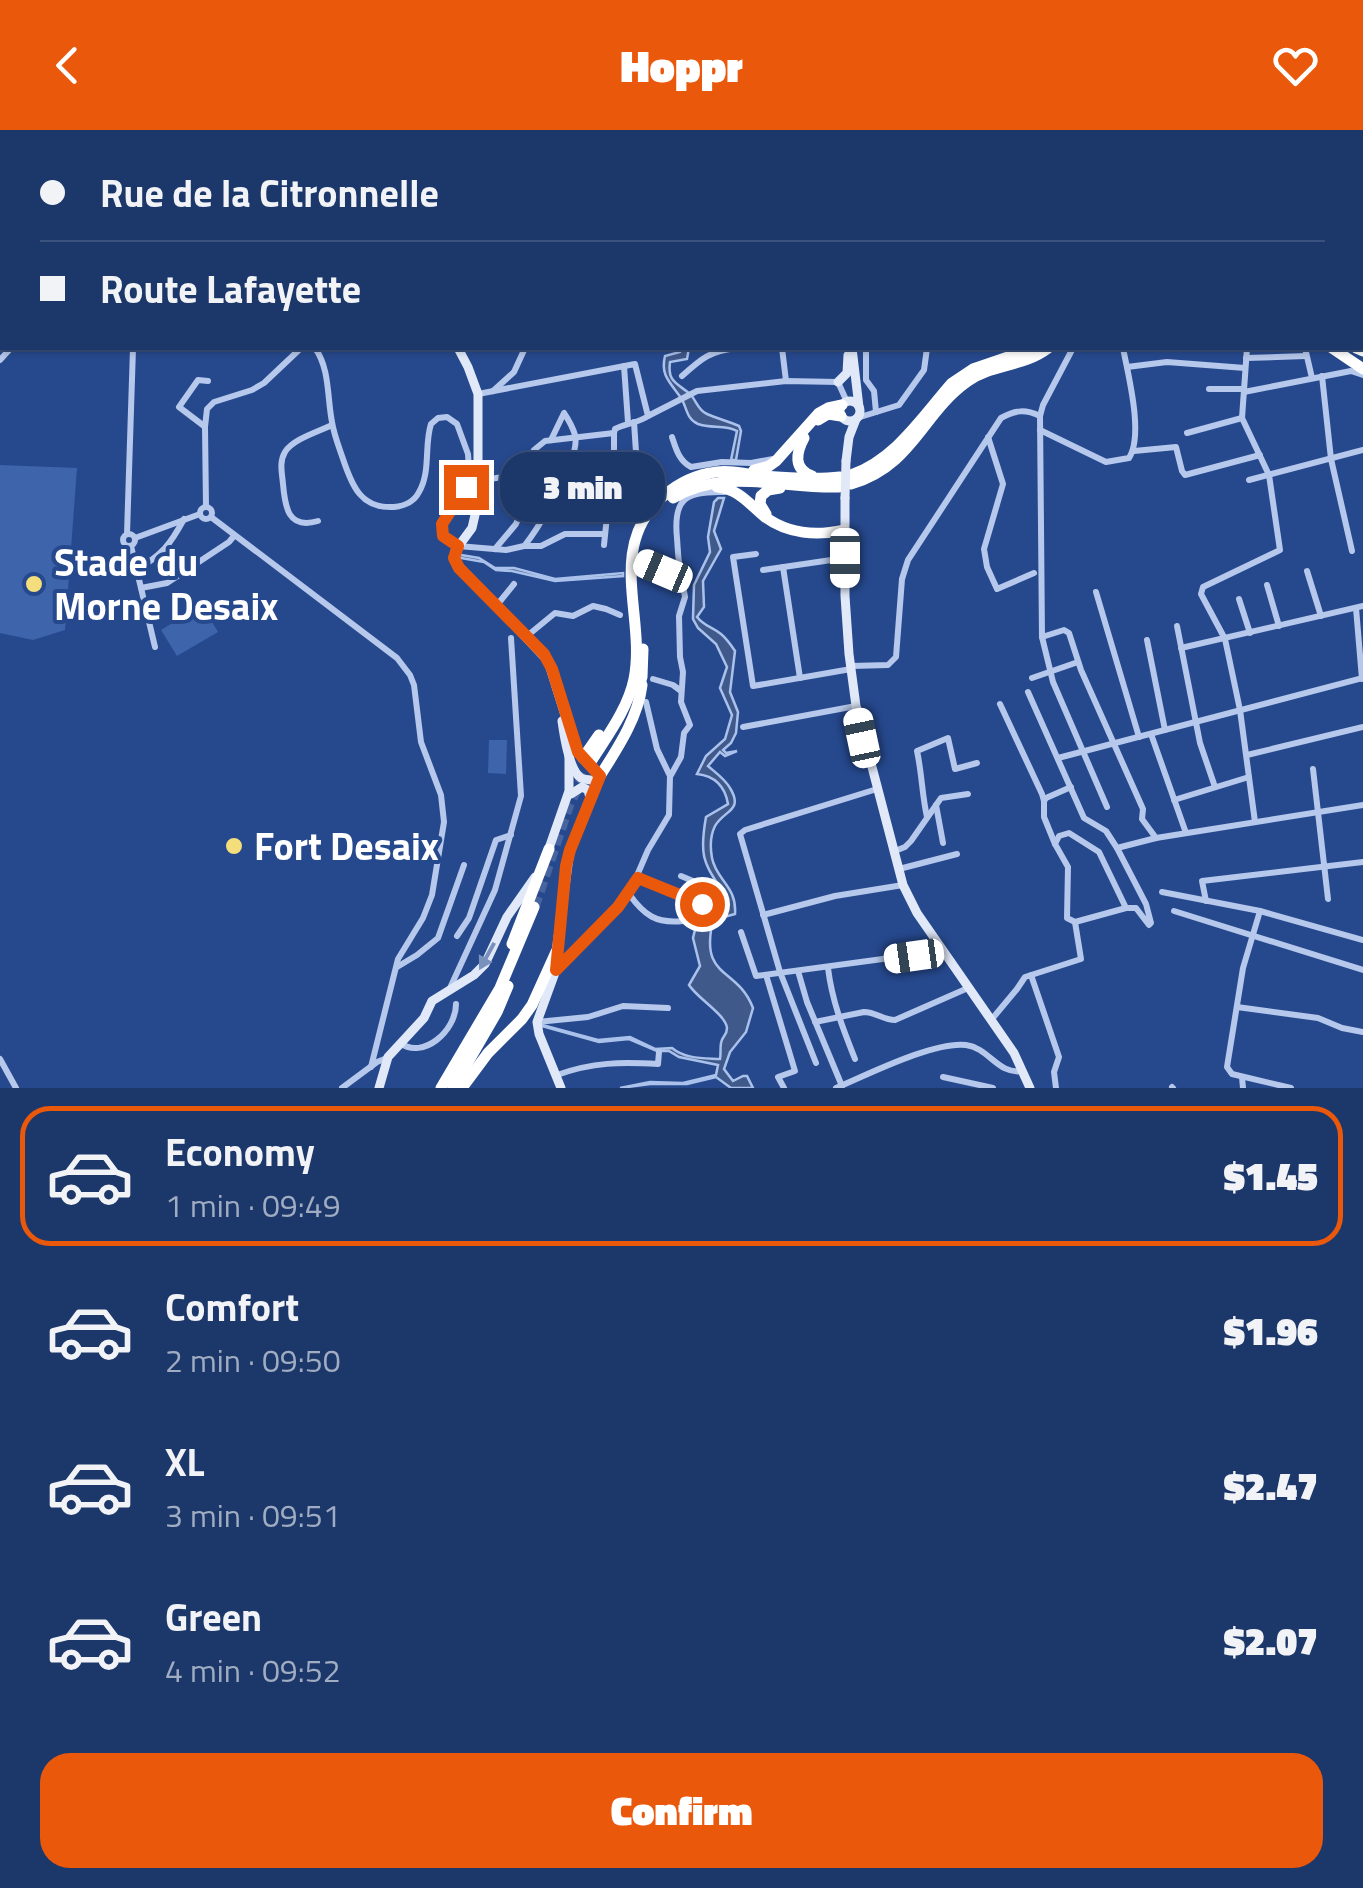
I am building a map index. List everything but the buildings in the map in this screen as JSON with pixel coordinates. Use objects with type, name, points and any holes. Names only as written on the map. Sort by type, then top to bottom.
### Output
[{"type":"highway","points":[[724,471],[843,483],[882,459],[963,374],[1029,350]]},
{"type":"highway","points":[[776,524],[761,508],[761,496],[768,490],[843,483],[877,474],[902,454],[970,378],[1023,362],[1044,350]]},
{"type":"highway","points":[[1335,350],[1363,372]]},
{"type":"highway","points":[[594,768],[627,688],[636,650],[630,564],[640,525],[653,506],[670,490],[702,475],[762,469],[782,456],[819,413],[828,408],[844,408]]},
{"type":"highway","points":[[843,483],[806,474],[797,458],[805,436],[819,419],[844,408]]},
{"type":"highway","points":[[594,768],[630,725],[648,678],[636,570],[648,525],[659,510],[692,487],[720,481],[812,487]]},
{"type":"highway","points":[[692,487],[726,488],[776,524],[802,532],[844,530]]},
{"type":"highway","points":[[734,494],[760,502]]},
{"type":"highway","points":[[485,1013],[549,849]]},
{"type":"highway","points":[[441,1088],[508,971],[536,907],[528,940],[497,1012],[453,1088]]},
{"type":"highway","points":[[462,1088],[532,1005],[550,973],[556,952]]},
{"type":"main road","points":[[459,350],[478,394],[478,481],[476,516],[454,558],[459,568],[548,660],[574,744],[594,768],[590,798],[566,866],[556,952]]},
{"type":"main road","points":[[840,386],[847,373],[850,350]]},
{"type":"main road","points":[[850,350],[858,414],[849,437],[843,483],[845,596],[856,706],[902,885],[1023,1070],[1030,1088]]},
{"type":"main road","points":[[849,437],[844,408],[857,387]]},
{"type":"main road","points":[[844,408],[853,402],[858,414]]},
{"type":"main road","points":[[844,408],[852,421],[858,414]]},
{"type":"main road","points":[[557,689],[569,756],[570,787],[564,810]]},
{"type":"main road","points":[[379,1088],[385,1058],[424,1018],[432,1001],[474,976],[485,964],[507,917],[534,879],[571,794],[575,773],[569,756]]},
{"type":"main road","points":[[575,773],[594,768]]},
{"type":"main road","points":[[575,773],[584,779],[594,768]]},
{"type":"main road","points":[[571,794],[582,786],[590,798]]},
{"type":"main road","points":[[550,973],[537,1022],[561,1088]]},
{"type":"street","points":[[133,350],[131,536],[136,542],[131,546],[155,647]]},
{"type":"street","points":[[299,350],[264,383],[214,402],[207,409],[203,510],[206,519],[211,517],[397,658],[414,685],[421,742],[441,795],[444,822],[432,895],[402,950],[370,1067]]},
{"type":"street","points":[[316,350],[324,364],[332,425],[350,481],[357,494],[372,504],[396,507],[411,501],[421,489],[432,421],[444,416],[454,419],[468,451],[469,468],[466,487],[442,524],[445,539],[458,546],[506,550],[541,546],[565,534],[604,534]]},
{"type":"street","points":[[492,392],[514,372],[524,350]]},
{"type":"street","points":[[682,376],[716,350]]},
{"type":"street","points":[[782,350],[786,382]]},
{"type":"street","points":[[866,350],[866,380],[874,391],[876,412]]},
{"type":"street","points":[[858,414],[899,405],[924,370],[927,350]]},
{"type":"street","points":[[1072,350],[1040,416],[1042,636],[1052,682],[1107,806]]},
{"type":"street","points":[[1040,430],[1106,462],[1127,460],[1134,451],[1134,421],[1123,350]]},
{"type":"street","points":[[1247,350],[1242,418],[1269,475],[1280,550],[1203,587],[1201,594],[1225,640],[1240,710],[1254,822]]},
{"type":"street","points":[[1246,358],[1306,352],[1312,378]]},
{"type":"street","points":[[1127,367],[1167,362],[1245,368]]},
{"type":"street","points":[[478,394],[634,364],[648,416]]},
{"type":"street","points":[[624,366],[638,482]]},
{"type":"street","points":[[1209,390],[1244,390],[1363,372]]},
{"type":"street","points":[[1322,376],[1331,459],[1352,552]]},
{"type":"street","points":[[205,427],[178,407],[198,380],[208,380]]},
{"type":"street","points":[[604,545],[616,429],[693,392],[786,382],[840,386],[844,408]]},
{"type":"street","points":[[756,554],[733,557],[755,687],[850,667],[888,665],[896,657],[904,569],[1001,418],[1028,410],[1040,416]]},
{"type":"street","points":[[524,546],[548,512],[574,456],[577,439],[564,413],[551,440]]},
{"type":"street","points":[[1187,433],[1242,418]]},
{"type":"street","points":[[318,521],[296,520],[286,508],[282,460],[289,446],[332,425]]},
{"type":"street","points":[[478,481],[514,475],[545,441],[614,433]]},
{"type":"street","points":[[988,436],[1003,484],[984,549],[988,567],[997,588],[1034,572]]},
{"type":"street","points":[[672,437],[676,452],[691,468],[722,462],[751,463],[792,454],[797,458]]},
{"type":"street","points":[[1134,451],[1176,447],[1185,475],[1260,455]]},
{"type":"street","points":[[1249,480],[1363,450]]},
{"type":"street","points":[[550,973],[629,894],[668,815],[670,776],[690,725],[682,702],[680,616],[685,597],[675,524],[678,506],[694,495],[734,494]]},
{"type":"street","points":[[494,550],[516,524],[522,509]]},
{"type":"street","points":[[131,536],[203,510]]},
{"type":"street","points":[[136,570],[160,556],[184,519]]},
{"type":"street","points":[[141,588],[167,583],[234,536]]},
{"type":"street","points":[[763,570],[845,558]]},
{"type":"street","points":[[644,563],[682,579]]},
{"type":"street","points":[[783,567],[800,678]]},
{"type":"street","points":[[1307,570],[1321,616]]},
{"type":"street","points":[[497,604],[514,584]]},
{"type":"street","points":[[1268,586],[1280,626]]},
{"type":"street","points":[[1096,592],[1139,737]]},
{"type":"street","points":[[1239,599],[1250,633]]},
{"type":"street","points":[[527,636],[555,613],[573,616],[592,606],[620,615]]},
{"type":"street","points":[[1058,758],[1362,678],[1360,607],[1182,648]]},
{"type":"street","points":[[1177,626],[1200,743],[1215,787]]},
{"type":"street","points":[[1042,636],[1064,630],[1070,633],[1080,666],[1143,809],[1142,819],[1156,838]]},
{"type":"street","points":[[448,991],[496,890],[521,796],[511,638]]},
{"type":"street","points":[[1148,640],[1165,730]]},
{"type":"street","points":[[1032,678],[1080,666]]},
{"type":"street","points":[[648,678],[673,685],[682,692]]},
{"type":"street","points":[[1000,704],[1044,801],[1044,817],[1068,867],[1066,914],[1070,921],[1136,908],[1148,926],[1151,923],[1146,904],[1118,848],[1106,831],[1084,818],[1028,692]]},
{"type":"street","points":[[646,702],[657,750],[670,776]]},
{"type":"street","points":[[743,727],[856,706]]},
{"type":"street","points":[[1246,755],[1363,726]]},
{"type":"street","points":[[1150,734],[1186,833]]},
{"type":"street","points":[[928,817],[916,751],[948,738],[955,769],[977,764]]},
{"type":"street","points":[[1314,770],[1328,899]]},
{"type":"street","points":[[1174,800],[1249,778]]},
{"type":"street","points":[[1044,801],[1070,787]]},
{"type":"street","points":[[816,1063],[780,972],[742,832],[877,790]]},
{"type":"street","points":[[893,852],[911,841],[938,802],[968,794]]},
{"type":"street","points":[[938,802],[944,843]]},
{"type":"street","points":[[1118,848],[1156,838],[1363,804]]},
{"type":"street","points":[[1055,844],[1060,836],[1069,833],[1100,852],[1126,908]]},
{"type":"street","points":[[458,936],[469,918],[496,840],[512,835]]},
{"type":"street","points":[[898,869],[957,854]]},
{"type":"street","points":[[1206,900],[1202,880],[1363,862]]},
{"type":"street","points":[[396,968],[438,938],[464,865]]},
{"type":"street","points":[[681,876],[693,881],[689,899]]},
{"type":"street","points":[[638,878],[702,904]]},
{"type":"street","points":[[763,915],[836,896],[902,885]]},
{"type":"street","points":[[1162,892],[1260,911],[1363,940]]},
{"type":"street","points":[[629,894],[652,918],[682,921]]},
{"type":"street","points":[[1174,911],[1363,970]]},
{"type":"street","points":[[1260,911],[1242,968],[1227,1067],[1232,1074],[1290,1088]]},
{"type":"street","points":[[991,1020],[1024,977],[1080,959],[1075,922]]},
{"type":"street","points":[[741,932],[756,976],[942,951]]},
{"type":"street","points":[[828,968],[838,1017],[856,1059]]},
{"type":"street","points":[[798,971],[839,1087],[925,1052],[957,1046],[983,1052],[1002,1069],[1023,1070]]},
{"type":"street","points":[[766,974],[795,1071],[778,1077],[784,1088]]},
{"type":"street","points":[[1031,974],[1059,1057],[1054,1072],[1056,1088]]},
{"type":"street","points":[[815,1022],[872,1012],[886,1020],[896,1020],[968,988]]},
{"type":"street","points":[[400,1044],[415,1049],[445,1034],[454,1020],[456,1004]]},
{"type":"street","points":[[537,1022],[588,1017],[623,1006],[668,1008]]},
{"type":"street","points":[[1238,1007],[1318,1018],[1363,1032]]},
{"type":"street","points":[[342,1088],[385,1058],[376,1051]]},
{"type":"street","points":[[557,1075],[594,1064],[658,1064],[659,1052]]},
{"type":"street","points":[[0,1059],[4,1073],[16,1088]]},
{"type":"street","points":[[943,1076],[993,1088]]},
{"type":"street","points":[[1242,1076],[1242,1088]]},
{"type":"shaded area","points":[[689,350],[687,359],[670,362],[672,379],[704,412],[739,426],[736,460],[731,460],[737,431],[694,422],[667,379],[665,356]]},
{"type":"shaded area","name":"Stade du Morne Desaix","points":[[0,465],[77,468],[65,630],[33,640],[0,633]]},
{"type":"shaded area","points":[[718,498],[724,498],[714,531],[721,549],[703,581],[704,607],[697,617],[723,636],[735,651],[730,692],[738,712],[736,733],[723,750],[737,751],[725,756],[720,752],[708,766],[728,785],[735,801],[715,826],[711,846],[714,866],[730,890],[735,914],[713,920],[710,939],[715,963],[738,985],[753,1008],[746,1032],[730,1052],[724,1069],[733,1081],[747,1076],[753,1088],[731,1088],[716,1077],[687,1084],[620,1088],[650,1082],[683,1083],[716,1075],[718,1065],[657,1051],[629,1039],[599,1042],[542,1025],[598,1040],[630,1037],[655,1049],[672,1048],[688,1056],[720,1059],[727,1031],[722,1018],[689,985],[700,966],[693,938],[699,914],[715,909],[727,899],[709,870],[703,844],[706,817],[728,804],[727,798],[714,780],[697,774],[706,756],[725,739],[732,715],[720,688],[727,667],[716,644],[693,619],[694,585],[710,552],[708,537]]},
{"type":"shaded area","points":[[455,554],[479,558],[495,568],[514,568],[555,579],[623,576],[555,581],[496,570],[484,562]]},
{"type":"shaded area","points":[[202,605],[218,632],[177,656],[161,630]]},
{"type":"shaded area","points":[[489,740],[507,740],[506,774],[488,773]]},
{"type":"tunnel","points":[[534,907],[569,804],[592,760]]},
{"type":"place","name":"Stade du Morne Desaix","points":[[34,584]]},
{"type":"place","name":"Fort Desaix","points":[[234,846]]},
{"type":"route","points":[[466,487],[442,524],[443,536],[458,546],[454,558],[459,568],[548,660],[578,752],[600,776],[566,866],[556,970],[618,907],[638,878],[702,904]]}]
